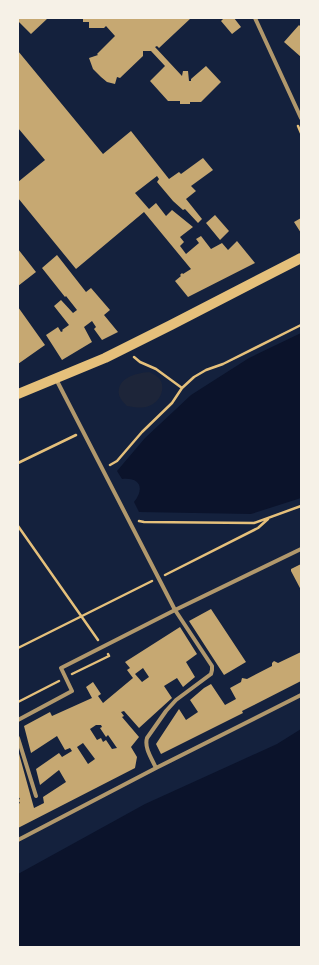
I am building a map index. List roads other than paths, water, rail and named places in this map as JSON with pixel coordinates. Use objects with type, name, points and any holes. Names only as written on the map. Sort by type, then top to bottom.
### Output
[{"type":"main road","points":[[18,394],[83,368],[301,258]]},
{"type":"street","points":[[255,18],[301,118]]},
{"type":"street","points":[[56,379],[174,610],[212,666],[211,674],[176,700],[166,711],[147,738],[147,748],[156,768]]},
{"type":"street","points":[[18,720],[72,691],[60,668],[174,610],[301,549]]},
{"type":"street","points":[[18,840],[301,695]]},
{"type":"street","points":[[18,738],[36,796]]}]
